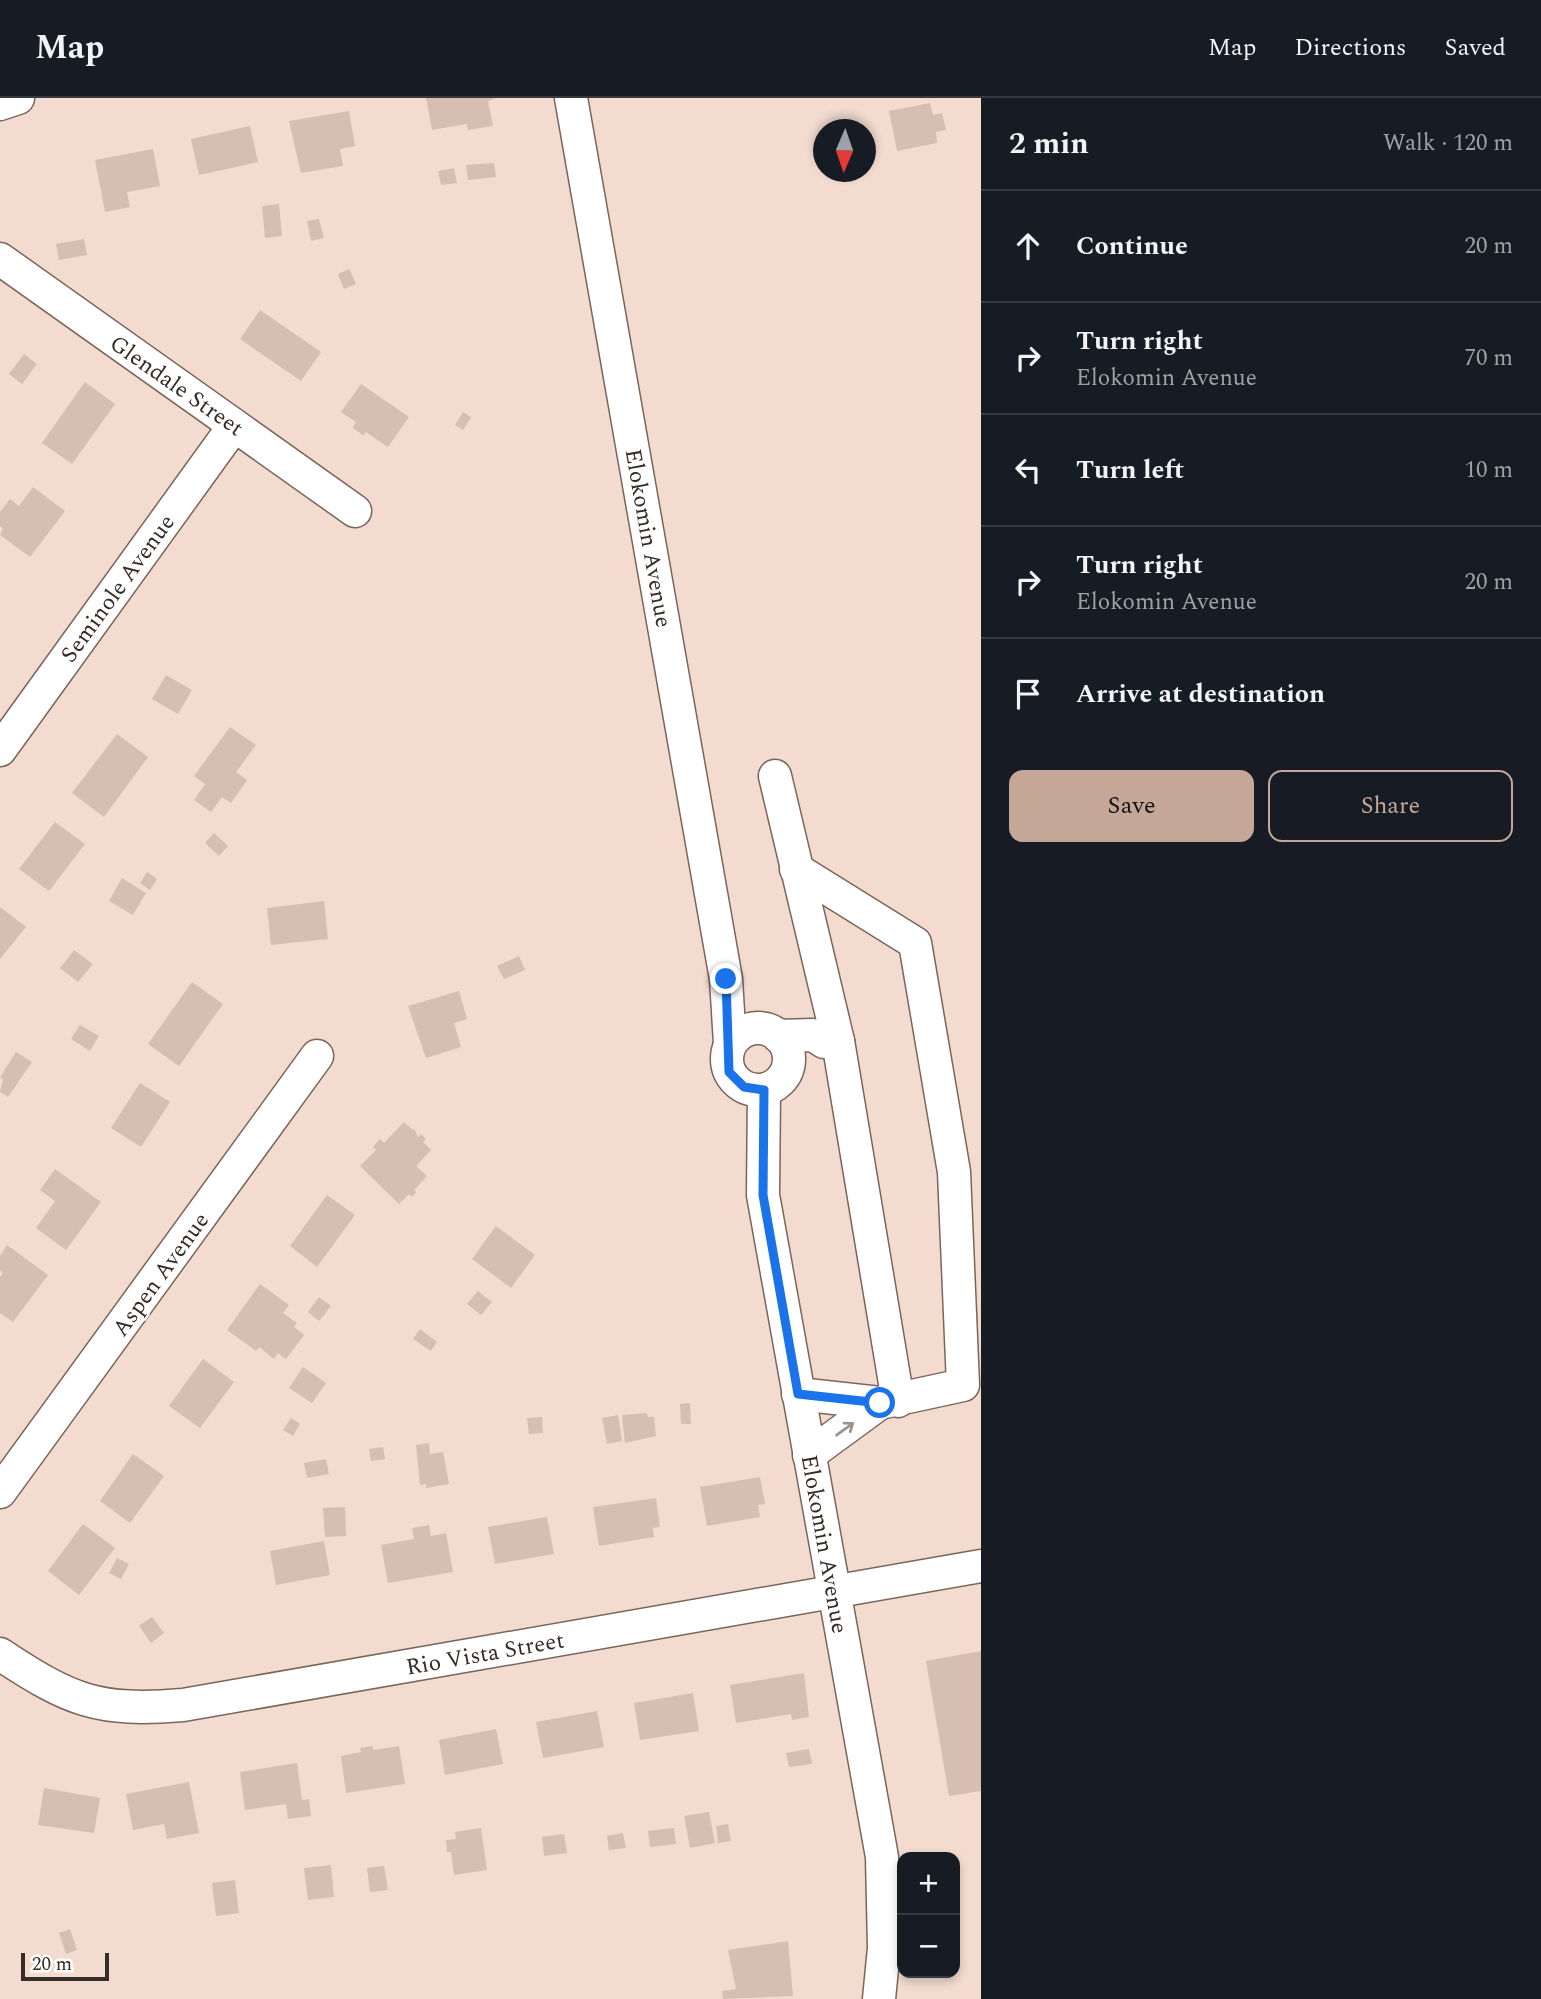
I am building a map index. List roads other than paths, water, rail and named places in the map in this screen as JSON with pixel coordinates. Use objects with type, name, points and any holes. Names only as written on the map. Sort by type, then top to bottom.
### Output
[{"type":"street","points":[[0,104],[18,98]]},
{"type":"street","name":"Elokomin Avenue","points":[[571,98],[726,979],[730,1044]]},
{"type":"street","name":"Glendale Street","points":[[0,258],[355,511]]},
{"type":"street","name":"Seminole Avenue","points":[[0,750],[234,426]]},
{"type":"street","points":[[775,776],[831,1042],[889,1402]]},
{"type":"street","points":[[796,869],[915,943],[954,1171],[962,1385],[889,1402],[798,1394]]},
{"type":"street","name":"Elokomin Avenue","points":[[726,979],[769,1032]]},
{"type":"street","points":[[769,1032],[813,1035],[831,1042],[818,1062],[754,1090],[735,1080],[727,1062],[730,1044],[740,1035],[769,1032]]},
{"type":"street","points":[[769,1032],[788,1053],[775,1081]]},
{"type":"street","name":"Aspen Avenue","points":[[0,1492],[317,1056]]},
{"type":"street","name":"Elokomin Avenue","points":[[775,1081],[763,1195],[882,1857],[884,1948],[879,1999]]},
{"type":"street","points":[[809,1455],[889,1402]]},
{"type":"street","name":"Rio Vista Street","points":[[0,1654],[39,1680],[73,1697],[108,1707],[183,1705],[981,1566]]}]
